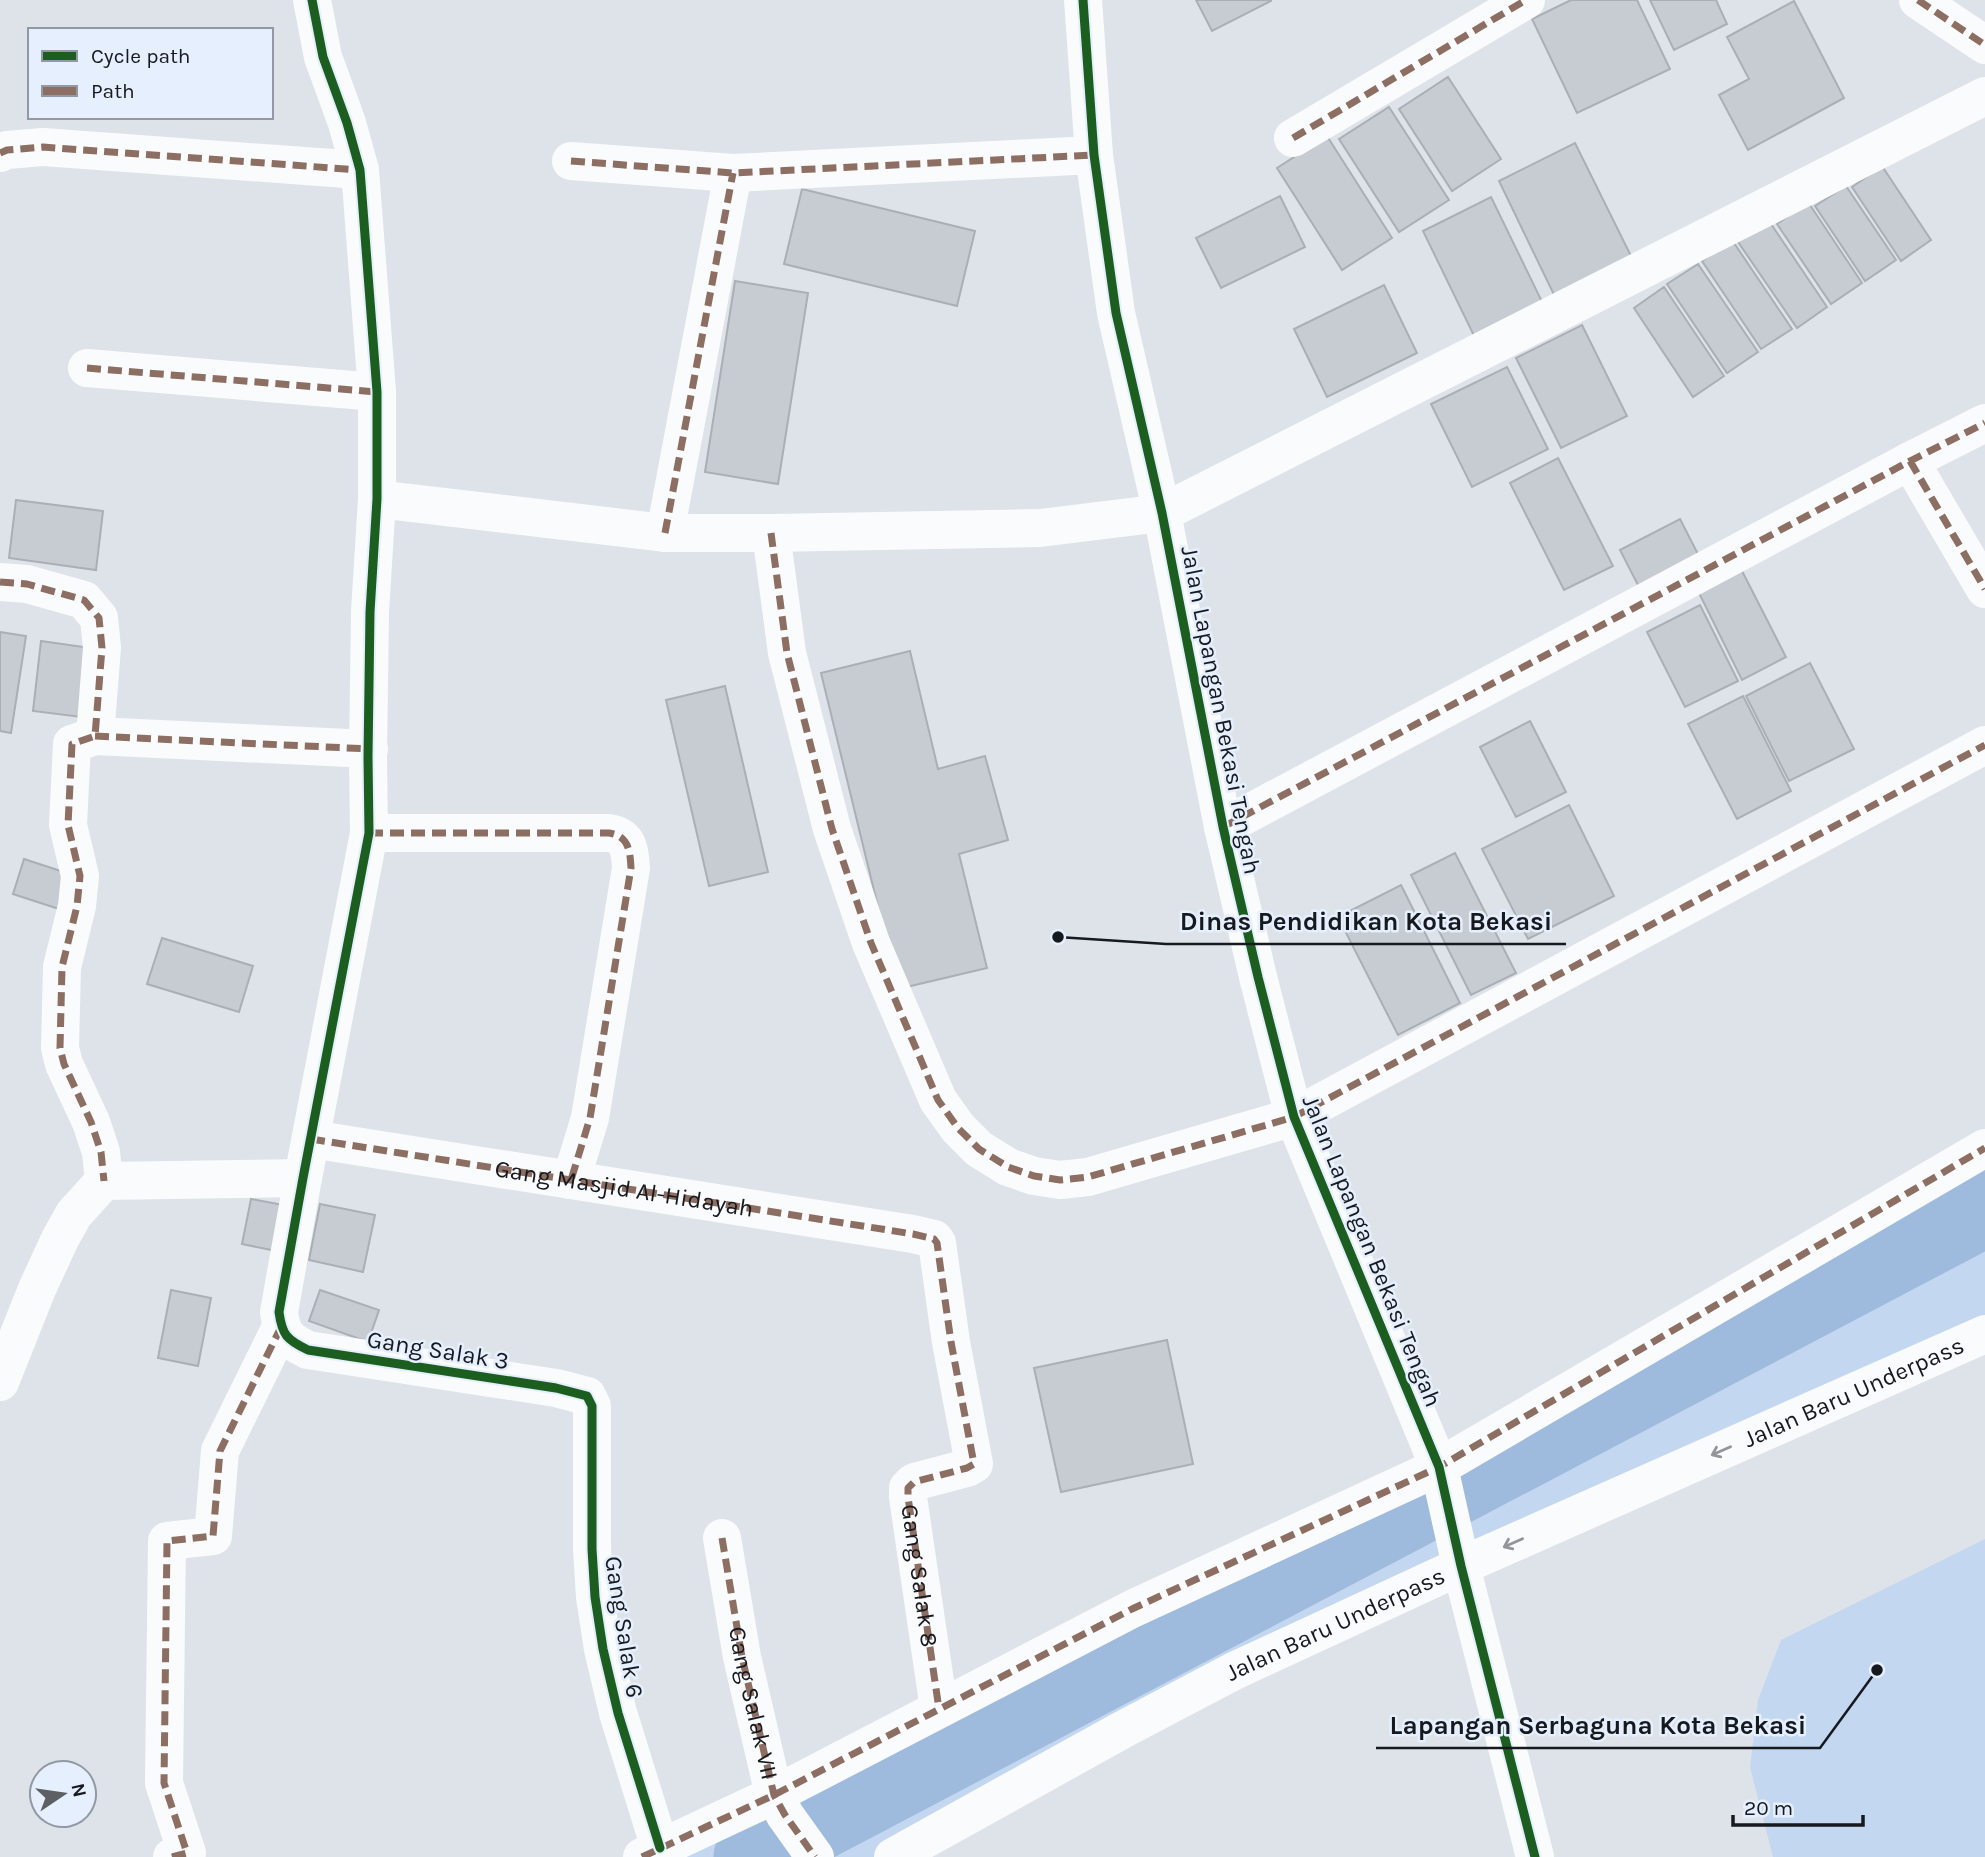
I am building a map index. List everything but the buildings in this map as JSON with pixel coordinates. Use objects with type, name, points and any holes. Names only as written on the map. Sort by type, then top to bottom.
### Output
[{"type":"street","points":[[172,1857],[187,1853],[164,1783],[167,1541],[213,1536],[220,1451],[281,1327],[279,1312],[369,833],[370,612],[377,499],[377,392],[360,170],[347,123],[323,57],[312,0]]},
{"type":"street","name":"Jalan Lapangan Bekasi Tengah","points":[[1083,0],[1094,155],[1116,313],[1162,513],[1223,827],[1258,977],[1294,1117],[1439,1467],[1461,1566],[1535,1857]]},
{"type":"street","points":[[1293,138],[1526,0]]},
{"type":"street","points":[[1918,0],[1985,46]]},
{"type":"street","points":[[377,499],[664,533],[1040,528],[1162,513],[1985,96]]},
{"type":"street","points":[[0,153],[43,146],[360,170]]},
{"type":"street","points":[[571,161],[733,173],[1094,155]]},
{"type":"street","points":[[664,533],[733,173]]},
{"type":"street","points":[[87,368],[377,392]]},
{"type":"street","points":[[1223,827],[1985,423]]},
{"type":"street","points":[[1910,461],[1985,589]]},
{"type":"street","points":[[771,533],[787,653],[832,829],[871,943],[938,1100],[958,1128],[979,1149],[1008,1167],[1034,1176],[1060,1180],[1088,1177],[1294,1117],[1985,744]]},
{"type":"street","points":[[0,582],[27,584],[84,600],[99,618],[102,648],[95,736]]},
{"type":"street","points":[[104,1181],[101,1152],[91,1122],[64,1064],[60,1048],[62,967],[78,906],[80,876],[68,825],[72,744],[95,736],[369,749]]},
{"type":"street","points":[[369,833],[609,833],[617,834],[628,845],[631,868],[590,1118],[571,1180]]},
{"type":"street","name":"Gang Masjid Al-Hidayah","points":[[311,1139],[914,1234],[934,1240]]},
{"type":"street","points":[[651,1852],[779,1805],[939,1709],[1132,1609],[1439,1467],[1985,1148]]},
{"type":"street","points":[[0,1382],[60,1239],[74,1214],[104,1181],[303,1178]]},
{"type":"street","name":"Gang Salak 8","points":[[934,1240],[937,1243],[951,1342],[974,1464],[914,1482],[908,1488],[939,1709]]},
{"type":"street","name":"Gang Salak 3","points":[[281,1327],[287,1338],[308,1350],[582,1393],[587,1396],[592,1406]]},
{"type":"street","name":"Jalan Baru Underpass","points":[[893,1857],[1234,1671],[1461,1566],[1985,1334]]},
{"type":"street","name":"Gang Salak 6","points":[[592,1406],[592,1549],[595,1597],[603,1649],[651,1852]]},
{"type":"street","name":"Gang Salak VII","points":[[722,1538],[742,1657],[779,1805],[815,1857]]},
{"type":"shaded area","points":[[1985,1148],[1985,1334],[1461,1566],[893,1857],[647,1857],[1439,1467]]},
{"type":"shaded area","points":[[1985,1539],[1985,1857],[1773,1857],[1750,1767],[1758,1700],[1781,1640]]},
{"type":"waterway","points":[[752,1857],[1985,1208]]},
{"type":"marked path","points":[[1293,138],[1526,0]]},
{"type":"marked path","points":[[1918,0],[1985,45]]},
{"type":"marked path","points":[[0,153],[43,147],[360,170]]},
{"type":"marked path","points":[[571,161],[733,173],[1094,155]]},
{"type":"marked path","points":[[665,533],[733,173]]},
{"type":"marked path","points":[[87,368],[377,392]]},
{"type":"marked path","points":[[1223,827],[1985,423]]},
{"type":"marked path","points":[[1910,461],[1985,589]]},
{"type":"marked path","points":[[771,533],[787,653],[832,829],[871,943],[938,1100],[958,1128],[979,1149],[1008,1167],[1034,1176],[1060,1180],[1088,1177],[1294,1117],[1985,745]]},
{"type":"marked path","points":[[0,582],[27,584],[84,600],[99,618],[102,648],[95,736],[72,744],[68,825],[80,876],[77,906],[62,967],[60,1048],[64,1064],[91,1122],[101,1152],[104,1181]]},
{"type":"marked path","points":[[95,736],[369,749]]},
{"type":"marked path","points":[[369,833],[609,833],[621,837],[627,845],[631,868],[590,1118],[571,1180]]},
{"type":"marked path","points":[[311,1139],[934,1239],[937,1243],[951,1342],[974,1464],[914,1482],[908,1488],[939,1709]]},
{"type":"marked path","points":[[642,1857],[774,1795],[1132,1609],[1439,1467],[1985,1148]]},
{"type":"marked path","points":[[172,1857],[187,1853],[164,1783],[167,1541],[213,1536],[220,1451],[281,1327]]},
{"type":"marked path","points":[[722,1538],[742,1657],[774,1795],[815,1857]]},
{"type":"cycle path","points":[[312,0],[323,57],[347,123],[360,170],[377,392],[377,499],[370,612],[369,833],[303,1178],[279,1312],[280,1320],[287,1336],[308,1350],[556,1388],[587,1396],[592,1406],[592,1549],[595,1597],[603,1649],[618,1713],[660,1848]]},
{"type":"cycle path","points":[[1083,0],[1094,155],[1116,313],[1162,513],[1223,827],[1258,977],[1294,1117],[1439,1467],[1461,1566],[1535,1857]]},
{"type":"place","name":"Dinas Pendidikan Kota Bekasi","points":[[1058,937]]},
{"type":"place","name":"Lapangan Serbaguna Kota Bekasi","points":[[1877,1670]]}]
